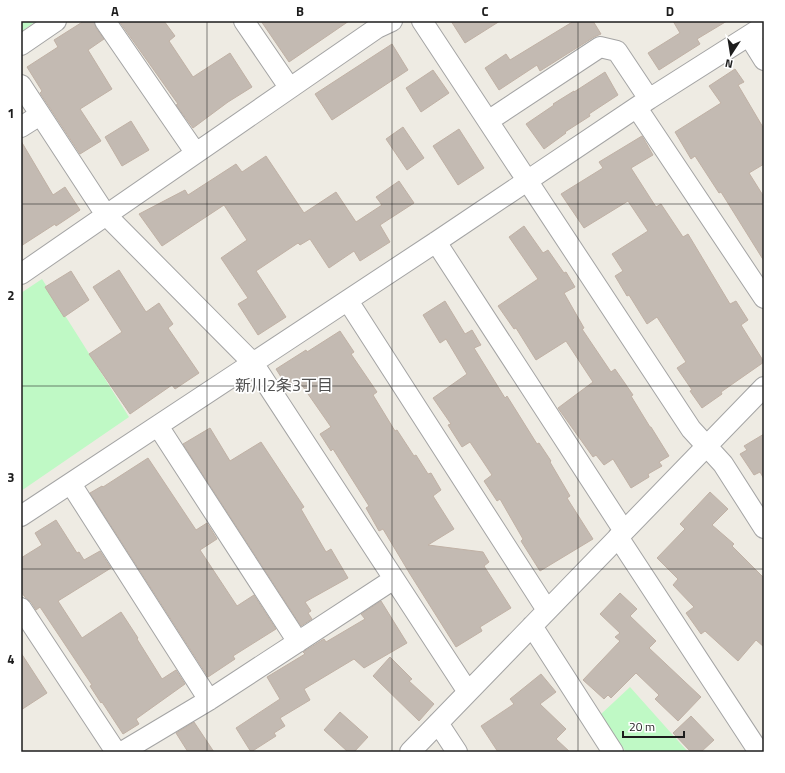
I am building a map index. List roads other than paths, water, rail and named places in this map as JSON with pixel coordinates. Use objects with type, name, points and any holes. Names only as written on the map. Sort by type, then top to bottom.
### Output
[{"type":"street","points":[[21,45],[56,21]]},
{"type":"street","points":[[105,21],[195,152]]},
{"type":"street","points":[[244,21],[289,88]]},
{"type":"street","points":[[422,21],[691,429],[723,464],[764,528]]},
{"type":"street","points":[[21,274],[381,23]]},
{"type":"street","points":[[21,516],[348,301],[643,103],[757,31],[764,60]]},
{"type":"street","points":[[488,121],[600,47],[617,51],[643,103],[764,298]]},
{"type":"street","points":[[21,85],[106,215],[253,363],[468,692]]},
{"type":"street","points":[[21,127],[40,115]]},
{"type":"street","points":[[436,242],[758,752]]},
{"type":"street","points":[[348,301],[547,610]]},
{"type":"street","points":[[410,752],[764,387]]},
{"type":"street","points":[[158,426],[298,642]]},
{"type":"street","points":[[71,484],[209,700]]},
{"type":"street","points":[[122,752],[209,700],[394,579]]},
{"type":"street","points":[[21,608],[116,752]]},
{"type":"street","points":[[532,626],[613,752]]},
{"type":"street","points":[[438,723],[457,752]]},
{"type":"district","name":"新川2条3丁目","points":[[284,385]]}]
